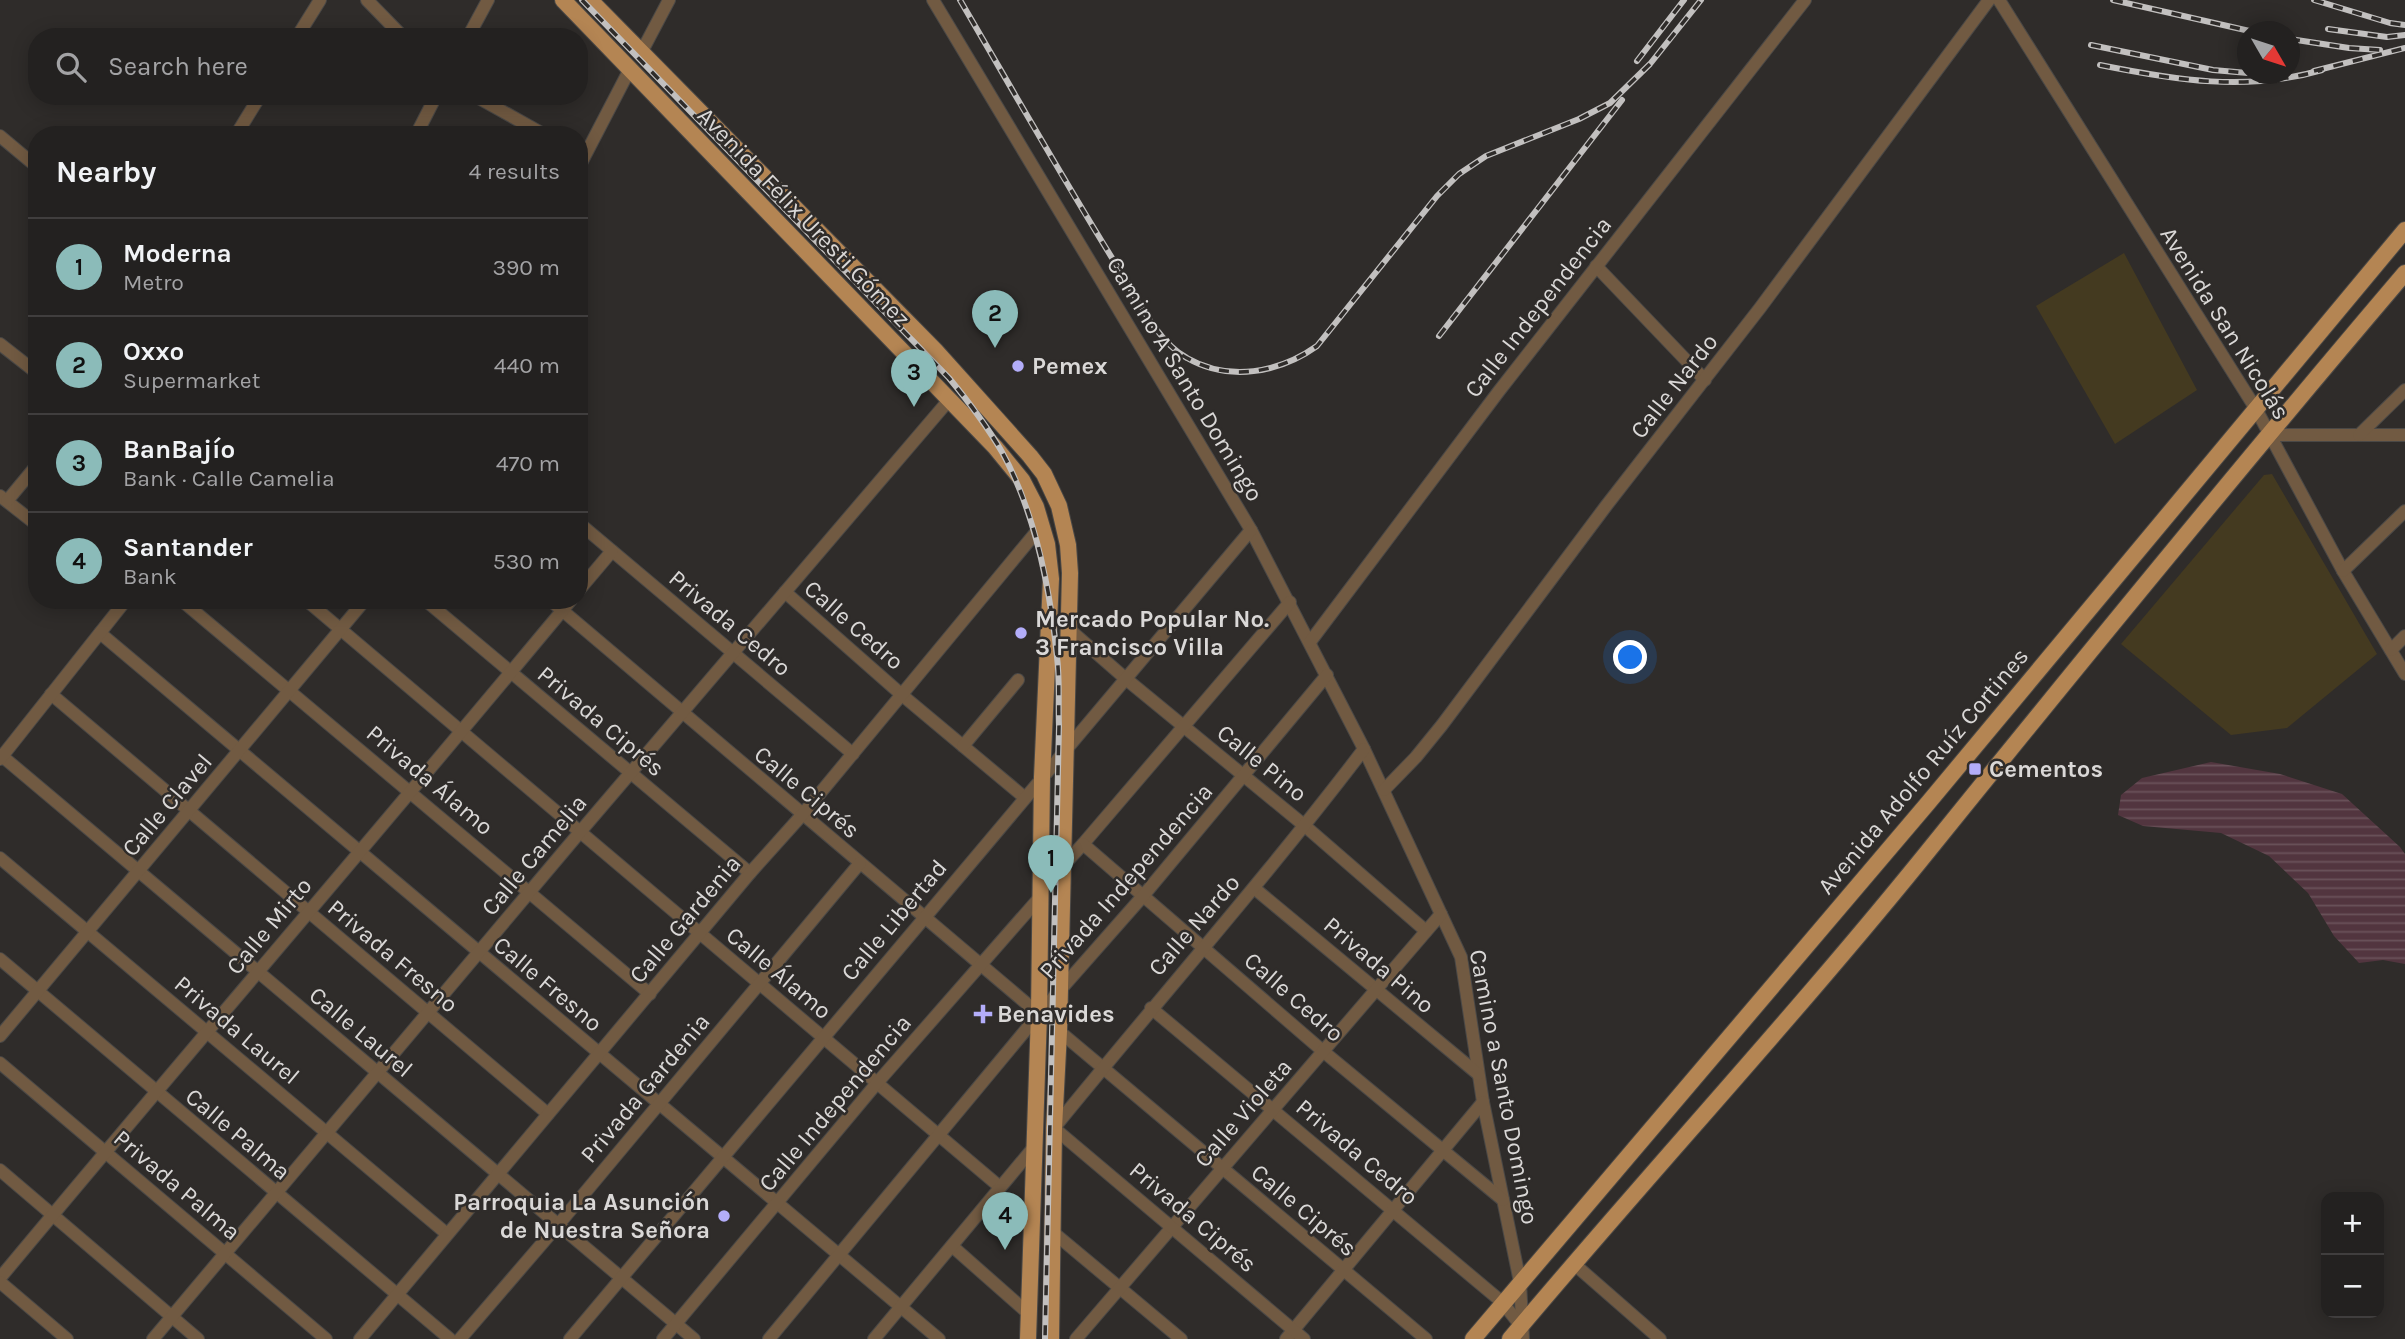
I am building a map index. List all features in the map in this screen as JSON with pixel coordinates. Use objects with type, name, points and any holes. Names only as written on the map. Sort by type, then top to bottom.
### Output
[{"type":"main road","name":"Avenida Félix Uresti Gómez","points":[[563,0],[1012,465],[1029,492],[1042,526],[1051,579],[1042,777],[1039,1014],[1028,1339]]},
{"type":"main road","name":"Avenida Félix Uresti Gómez","points":[[590,0],[935,350],[1044,474],[1059,506],[1065,525],[1070,573],[1070,630],[1051,1339]]},
{"type":"main road","name":"Avenida Adolfo Ruíz Cortines","points":[[1473,1339],[1928,803],[2405,230]]},
{"type":"main road","name":"Avenida Adolfo Ruíz Cortines","points":[[1520,1336],[1573,1263],[1812,989],[2405,273]]},
{"type":"street","points":[[303,28],[320,0]]},
{"type":"street","points":[[367,0],[394,28]]},
{"type":"street","points":[[473,28],[488,0]]},
{"type":"street","points":[[641,52],[669,0]]},
{"type":"street","name":"Camino A Santo Domingo","points":[[933,0],[1251,530],[1384,790]]},
{"type":"street","name":"Calle Independencia","points":[[1310,642],[1596,266],[1805,0]]},
{"type":"street","name":"Calle Nardo","points":[[1384,790],[1437,733],[1989,0]]},
{"type":"street","name":"Avenida San Nicolás","points":[[1999,0],[2256,409],[2343,571],[2405,674]]},
{"type":"street","points":[[588,146],[629,69]]},
{"type":"street","points":[[242,126],[254,105]]},
{"type":"street","points":[[421,126],[431,105]]},
{"type":"street","points":[[491,105],[529,126]]},
{"type":"street","points":[[0,136],[28,159]]},
{"type":"street","points":[[1596,266],[1705,380]]},
{"type":"street","points":[[0,344],[28,366]]},
{"type":"street","points":[[2359,435],[2405,390]]},
{"type":"street","name":"Calle Camelia","points":[[153,1339],[580,832],[949,400]]},
{"type":"street","points":[[2270,435],[2405,435]]},
{"type":"street","points":[[28,474],[4,499],[28,518]]},
{"type":"street","points":[[2343,571],[2405,511]]},
{"type":"street","name":"Calle Gardenia","points":[[360,1339],[1042,526]]},
{"type":"street","name":"Calle Libertad","points":[[570,1339],[1251,530]]},
{"type":"street","name":"Privada Cedro","points":[[588,531],[853,754]]},
{"type":"street","points":[[588,579],[612,551]]},
{"type":"street","name":"Calle Cedro","points":[[785,592],[1024,797]]},
{"type":"street","points":[[1062,867],[1290,602]]},
{"type":"street","points":[[1,758],[119,609]]},
{"type":"street","name":"Privada Álamo","points":[[192,609],[650,994]]},
{"type":"street","name":"Calle Álamo","points":[[316,609],[1000,1187]]},
{"type":"street","name":"Calle Clavel","points":[[0,1035],[358,609]]},
{"type":"street","name":"Privada Ciprés","points":[[436,609],[750,873]]},
{"type":"street","name":"Calle Mirto","points":[[0,1280],[155,1090],[359,853],[563,609]]},
{"type":"street","name":"Calle Ciprés","points":[[570,609],[681,714],[1039,1014]]},
{"type":"street","name":"Calle Pino","points":[[1070,630],[1426,931]]},
{"type":"street","name":"Calle Fresno","points":[[100,633],[939,1339]]},
{"type":"street","points":[[2391,650],[2405,636]]},
{"type":"street","name":"Privada Independencia","points":[[769,1339],[1039,1014],[1143,896],[1327,675]]},
{"type":"street","points":[[964,746],[1018,680]]},
{"type":"street","name":"Privada Fresno","points":[[51,694],[548,1114]]},
{"type":"street","name":"Calle Nardo","points":[[1055,1128],[1151,1008],[1305,826],[1364,749]]},
{"type":"street","name":"Calle Laurel","points":[[1,758],[694,1339]]},
{"type":"street","name":"Camino a Santo Domingo","points":[[1384,790],[1461,957],[1483,1102],[1520,1282],[1520,1336]]},
{"type":"street","name":"Calle Cedro","points":[[1083,844],[1324,1052],[1503,1200]]},
{"type":"street","name":"Privada Laurel","points":[[0,858],[447,1234]]},
{"type":"street","name":"Privada Gardenia","points":[[460,1339],[860,863]]},
{"type":"street","name":"Privada Pino","points":[[1254,888],[1478,1074]]},
{"type":"street","name":"Calle Independencia","points":[[663,1339],[877,1083],[1041,896]]},
{"type":"street","name":"Calle Violeta","points":[[1076,1339],[1441,914]]},
{"type":"street","name":"Calle Palma","points":[[0,959],[450,1339]]},
{"type":"street","name":"Privada Cedro","points":[[1151,1008],[1503,1302],[1520,1336]]},
{"type":"street","name":"Calle Ciprés","points":[[1059,1031],[1426,1339]]},
{"type":"street","name":"Privada Palma","points":[[0,1063],[326,1339]]},
{"type":"street","points":[[1290,1334],[1483,1102]]},
{"type":"street","name":"Privada Ciprés","points":[[1055,1128],[1172,1227],[1290,1334],[1304,1339]]},
{"type":"street","points":[[874,1339],[1034,1147]]},
{"type":"street","points":[[0,1170],[198,1339]]},
{"type":"street","points":[[1054,1233],[1181,1339]]},
{"type":"street","points":[[952,1246],[1029,1314]]},
{"type":"street","points":[[1573,1263],[1660,1339]]},
{"type":"street","points":[[0,1280],[67,1339]]},
{"type":"shaded area","points":[[2124,253],[2197,390],[2115,444],[2036,306]]},
{"type":"shaded area","points":[[2272,474],[2377,654],[2287,728],[2231,735],[2121,644],[2264,475]]},
{"type":"shaded area","points":[[2211,762],[2280,774],[2342,794],[2400,847],[2405,854],[2405,964],[2383,960],[2359,963],[2334,936],[2308,893],[2269,856],[2221,833],[2143,826],[2118,815],[2121,795],[2142,778]]},
{"type":"railway","points":[[582,0],[949,378],[996,442],[1024,500],[1045,578],[1059,683],[1045,1339]]},
{"type":"railway","points":[[960,0],[1156,330],[1176,351],[1187,358],[1220,370],[1237,372],[1287,363],[1317,346],[1437,196],[1459,174],[1486,156],[1579,119],[1610,103],[1650,64],[1701,0]]},
{"type":"railway","points":[[1637,61],[1684,0]]},
{"type":"railway","points":[[2113,0],[2237,28]]},
{"type":"railway","points":[[2314,0],[2405,25]]},
{"type":"railway","points":[[2328,29],[2387,37],[2405,35]]},
{"type":"railway","points":[[2300,41],[2380,50]]},
{"type":"railway","points":[[2091,45],[2213,70],[2237,72]]},
{"type":"railway","points":[[2314,71],[2405,48]]},
{"type":"railway","points":[[2100,65],[2183,79],[2239,82],[2294,77],[2322,70]]},
{"type":"railway","points":[[1439,336],[1622,100]]},
{"type":"place","name":"Oxxo","points":[[995,348]]},
{"type":"place","name":"Pemex","points":[[1018,366]]},
{"type":"place","name":"BanBajío","points":[[914,407]]},
{"type":"place","name":"Mercado Popular No. 3 Francisco Villa","points":[[1021,633]]},
{"type":"place","name":"Cementos","points":[[1975,769]]},
{"type":"place","name":"Moderna","points":[[1051,893]]},
{"type":"place","name":"Benavides","points":[[983,1014]]},
{"type":"place","name":"Parroquia La Asunción de Nuestra Señora","points":[[724,1216]]},
{"type":"place","name":"Santander","points":[[1005,1250]]}]
